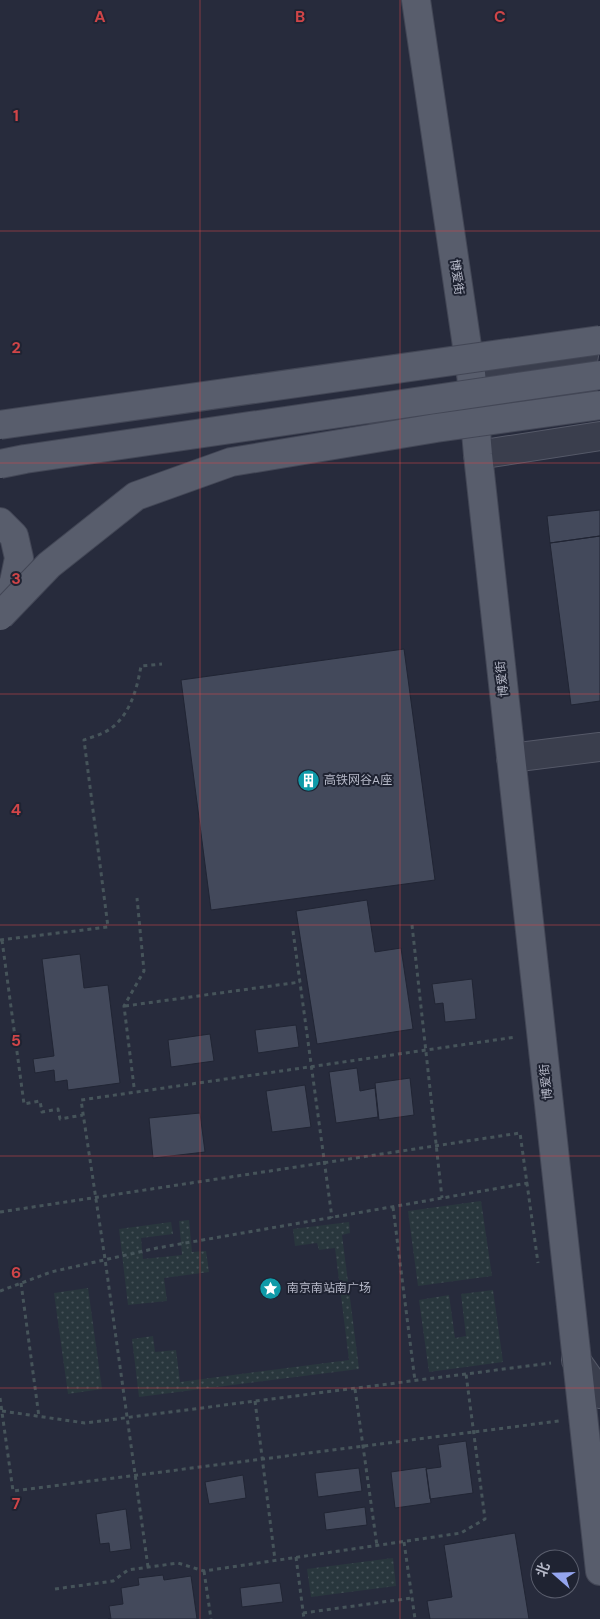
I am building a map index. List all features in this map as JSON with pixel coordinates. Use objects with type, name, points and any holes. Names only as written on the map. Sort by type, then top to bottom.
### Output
[{"type":"main road","name":"博爱街","points":[[416,0],[471,373],[478,455],[511,758],[564,1357],[599,1564]]},
{"type":"main road","points":[[0,425],[600,340]]},
{"type":"main road","points":[[0,464],[600,375]]},
{"type":"main road","points":[[0,616],[49,565],[136,496],[230,462],[436,428],[600,405]]},
{"type":"main road","points":[[0,522],[14,536],[19,558],[14,582],[0,610]]},
{"type":"street","points":[[471,373],[600,354]]},
{"type":"street","points":[[478,455],[600,436]]},
{"type":"street","points":[[511,758],[600,747]]},
{"type":"street","name":"博爱街","points":[[564,1357],[600,1394]]},
{"type":"path","points":[[84,1115],[60,1119],[58,1109],[42,1112],[40,1101],[24,1104],[1,940],[108,927],[84,740],[110,729],[122,717],[134,698],[140,666],[162,664]]},
{"type":"path","points":[[134,1087],[124,1006],[144,971],[137,898]]},
{"type":"path","points":[[412,925],[442,1198]]},
{"type":"path","points":[[293,931],[332,1218]]},
{"type":"path","points":[[124,1006],[300,982]]},
{"type":"path","points":[[148,1567],[81,1100],[517,1037]]},
{"type":"path","points":[[0,1212],[520,1134],[539,1268]]},
{"type":"path","points":[[0,1291],[51,1272],[158,1248],[527,1183]]},
{"type":"path","points":[[393,1207],[415,1381]]},
{"type":"path","points":[[21,1283],[39,1417]]},
{"type":"path","points":[[1,1410],[85,1423],[553,1363],[564,1357]]},
{"type":"path","points":[[55,1589],[113,1580],[128,1570],[178,1562],[204,1570],[462,1533],[485,1519],[466,1374]]},
{"type":"path","points":[[355,1389],[377,1546]]},
{"type":"path","points":[[0,1398],[13,1491],[561,1420]]},
{"type":"path","points":[[256,1401],[275,1560]]},
{"type":"path","points":[[404,1542],[415,1619]]},
{"type":"path","points":[[296,1557],[304,1619]]},
{"type":"path","points":[[204,1570],[211,1619]]},
{"type":"path","points":[[303,1613],[412,1598]]},
{"type":"shaded area","points":[[481,1201],[492,1276],[418,1286],[408,1211]]},
{"type":"shaded area","points":[[189,1220],[192,1252],[206,1251],[209,1272],[164,1278],[167,1301],[128,1305],[119,1229],[171,1222],[173,1234],[141,1238],[143,1259],[182,1255],[179,1221]]},
{"type":"shaded area","points":[[349,1222],[350,1233],[342,1235],[359,1369],[139,1397],[132,1339],[153,1336],[155,1352],[176,1350],[180,1382],[349,1360],[335,1248],[319,1250],[317,1243],[295,1246],[293,1229]]},
{"type":"shaded area","points":[[88,1288],[102,1389],[68,1394],[54,1293]]},
{"type":"shaded area","points":[[493,1290],[503,1362],[429,1372],[419,1300],[449,1295],[455,1338],[466,1336],[461,1294]]},
{"type":"shaded area","points":[[393,1558],[396,1586],[311,1597],[307,1569]]},
{"type":"building","points":[[600,510],[600,536],[550,543],[547,516]]},
{"type":"building","points":[[600,536],[600,701],[571,705],[550,543]]},
{"type":"building","name":"高铁网谷A座","points":[[404,649],[435,880],[211,910],[181,680]]},
{"type":"building","points":[[367,900],[375,952],[401,948],[413,1029],[317,1044],[296,911]]},
{"type":"building","points":[[80,954],[84,988],[108,985],[120,1083],[68,1090],[67,1080],[55,1082],[54,1070],[35,1073],[33,1059],[54,1056],[42,959]]},
{"type":"building","points":[[472,979],[476,1019],[445,1022],[443,1003],[435,1004],[432,984]]},
{"type":"building","points":[[296,1025],[299,1047],[258,1053],[255,1030]]},
{"type":"building","points":[[210,1034],[214,1061],[171,1067],[168,1040]]},
{"type":"building","points":[[357,1068],[360,1091],[375,1088],[378,1117],[336,1123],[329,1072]]},
{"type":"building","points":[[410,1078],[414,1115],[379,1120],[375,1083]]},
{"type":"building","points":[[305,1085],[311,1127],[272,1132],[266,1091]]},
{"type":"building","points":[[200,1113],[205,1152],[153,1158],[149,1118]]},
{"type":"building","points":[[466,1441],[473,1493],[430,1499],[426,1469],[441,1467],[438,1445]]},
{"type":"building","points":[[426,1467],[431,1503],[395,1508],[391,1472]]},
{"type":"building","points":[[359,1468],[362,1491],[318,1497],[315,1473]]},
{"type":"building","points":[[243,1475],[246,1498],[209,1504],[205,1482]]},
{"type":"building","points":[[365,1507],[367,1525],[326,1530],[324,1513]]},
{"type":"building","points":[[126,1509],[131,1549],[110,1552],[109,1543],[100,1544],[96,1514]]},
{"type":"building","points":[[515,1533],[529,1619],[430,1619],[427,1601],[452,1597],[444,1545]]},
{"type":"building","points":[[163,1575],[164,1580],[191,1576],[197,1619],[111,1619],[109,1606],[123,1604],[121,1588],[139,1585],[138,1578]]},
{"type":"building","points":[[280,1583],[283,1602],[242,1607],[240,1588]]},
{"type":"place","name":"高铁网谷A座","points":[[308,780]]},
{"type":"place","name":"南京南站南广场","points":[[271,1288]]}]
